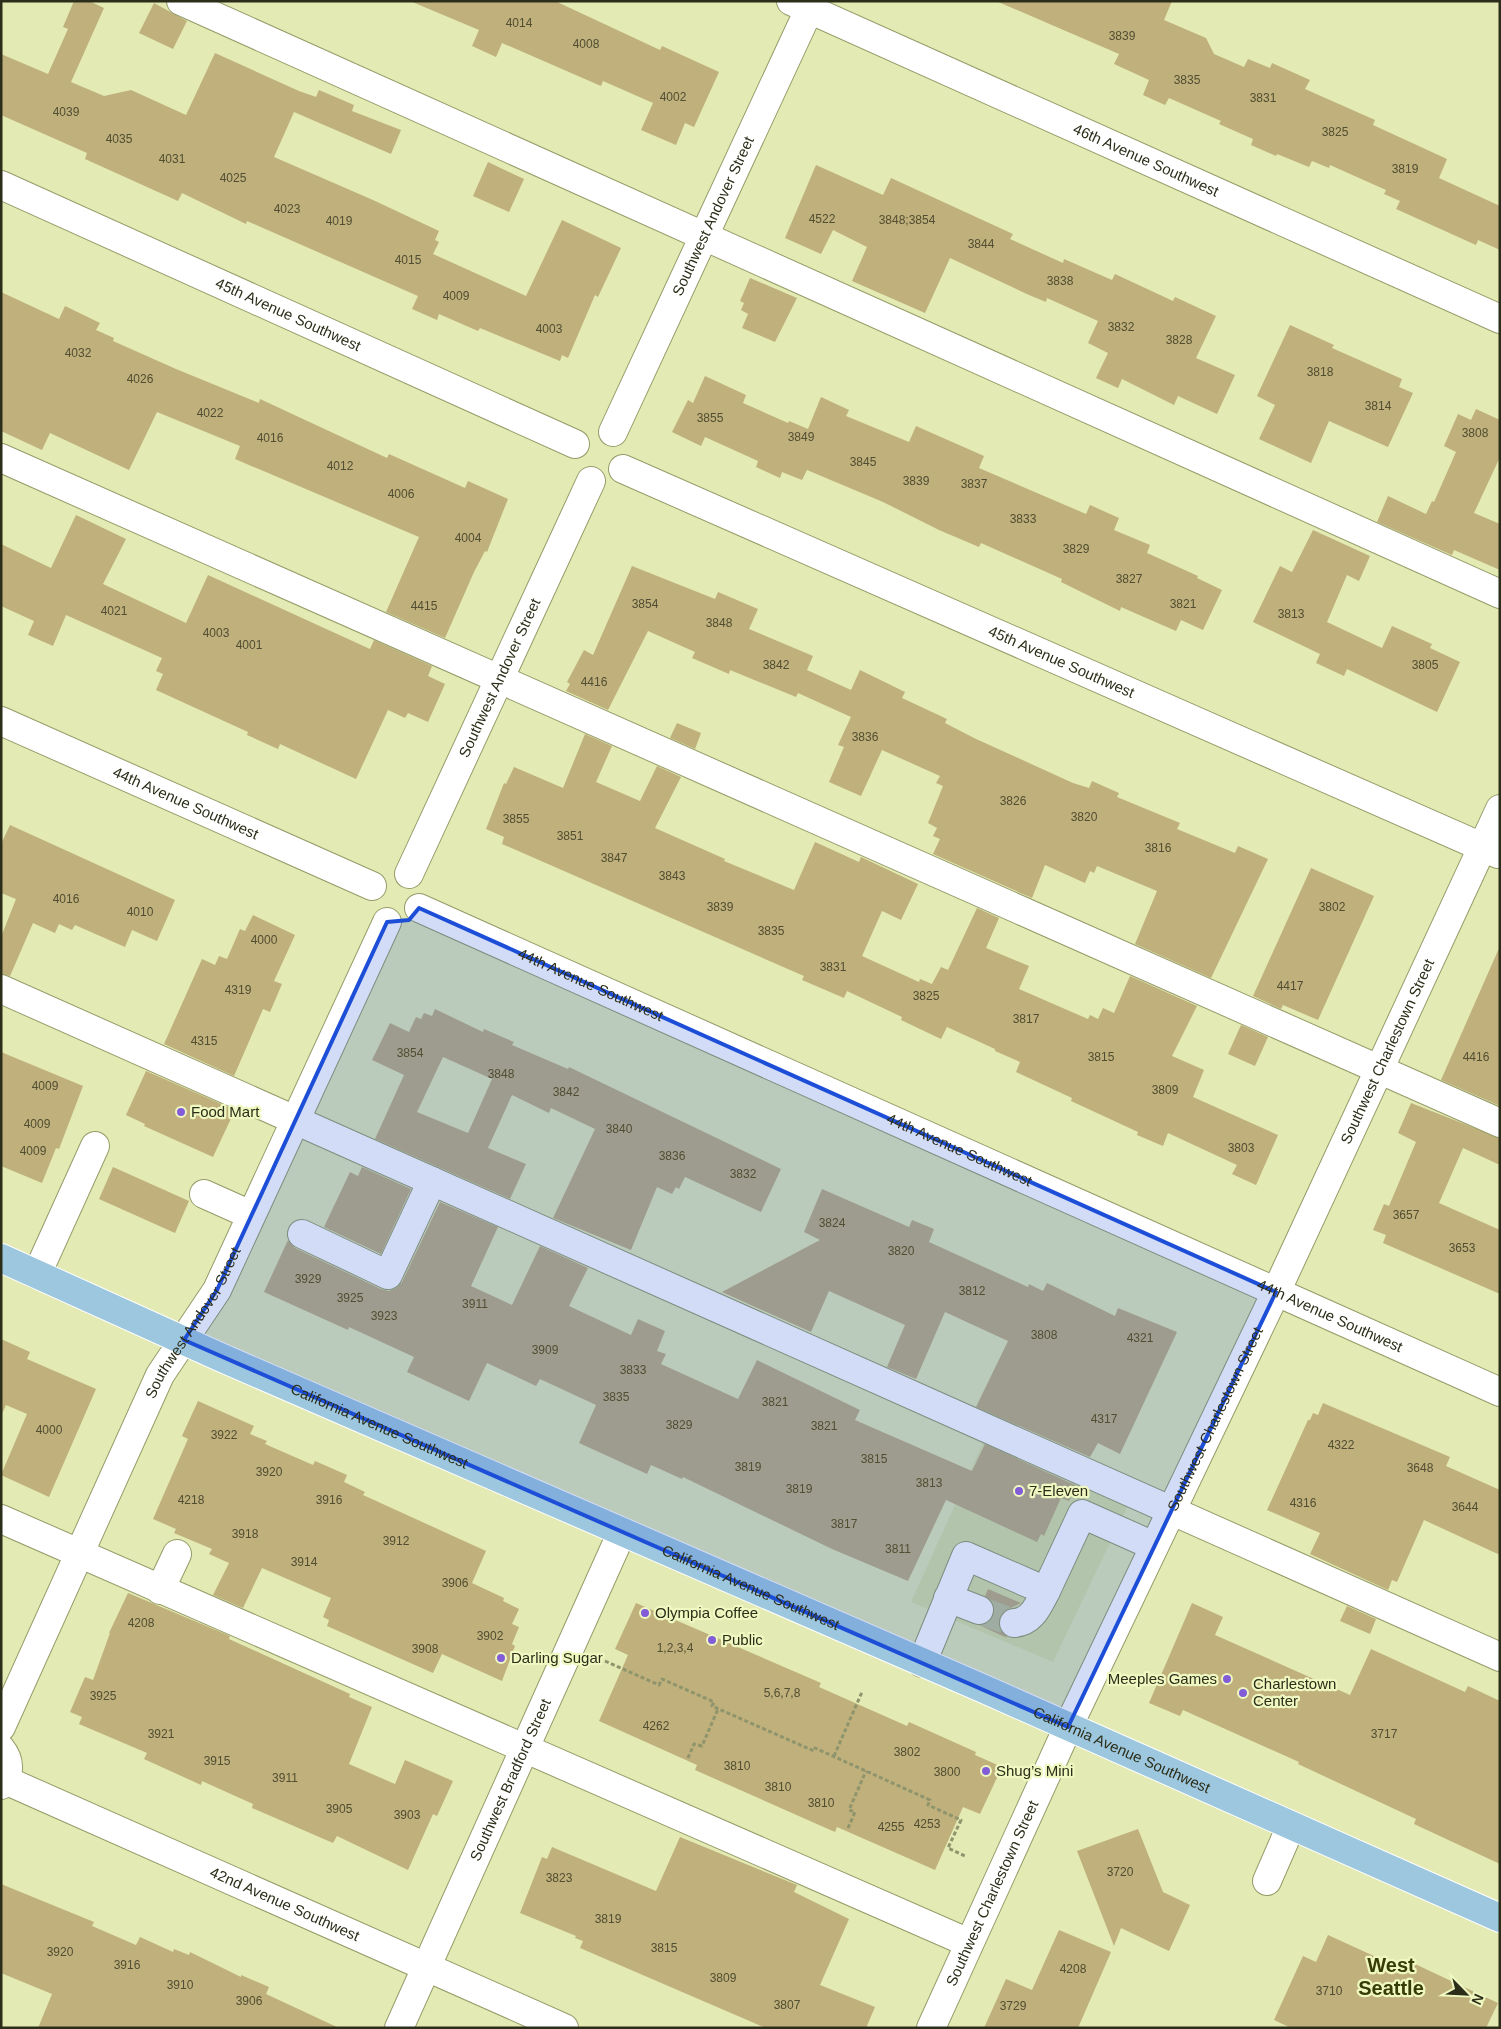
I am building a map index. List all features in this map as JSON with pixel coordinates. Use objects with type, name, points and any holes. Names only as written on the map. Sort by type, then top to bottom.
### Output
[{"type":"main road","name":"California Avenue Southwest","points":[[1,1258],[1500,1918]]},
{"type":"street","points":[[182,1],[1500,594]]},
{"type":"street","name":"Southwest Andover Street","points":[[613,432],[704,237],[804,4]]},
{"type":"street","name":"46th Avenue Southwest","points":[[804,4],[1500,319]]},
{"type":"street","name":"45th Avenue Southwest","points":[[1,185],[576,444]]},
{"type":"street","points":[[600,428],[613,432],[622,440],[626,449],[627,458],[623,469],[612,480],[604,482],[591,481],[579,474],[574,466],[573,457],[576,444],[584,434],[592,429],[600,428]]},
{"type":"street","points":[[1,458],[1500,1123]]},
{"type":"street","name":"45th Avenue Southwest","points":[[623,469],[1491,851]]},
{"type":"street","name":"Southwest Andover Street","points":[[409,874],[591,481]]},
{"type":"street","name":"44th Avenue Southwest","points":[[1,721],[372,886]]},
{"type":"street","name":"Southwest Charlestown Street","points":[[931,2028],[1068,1727],[1276,1292],[1379,1069],[1491,851],[1500,809]]},
{"type":"street","points":[[395,870],[409,874],[421,888],[420,908],[409,920],[400,923],[387,922],[376,914],[371,906],[369,898],[372,886],[380,876],[387,872],[395,870]]},
{"type":"street","name":"44th Avenue Southwest","points":[[420,908],[1500,1392]]},
{"type":"street","name":"Southwest Andover Street","points":[[1,1727],[160,1375],[217,1290],[387,922]]},
{"type":"street","points":[[1,990],[1500,1657]]},
{"type":"street","points":[[37,1274],[94,1146]]},
{"type":"street","points":[[302,1234],[388,1275],[432,1181]]},
{"type":"street","points":[[204,1194],[252,1215]]},
{"type":"street","points":[[1014,1623],[1022,1622],[1034,1614],[1082,1514],[1154,1546]]},
{"type":"street","points":[[1,1519],[969,1943]]},
{"type":"street","name":"Southwest Bradford Street","points":[[399,2028],[622,1532]]},
{"type":"street","points":[[160,1590],[176,1554]]},
{"type":"street","points":[[922,1662],[966,1556],[1046,1592]]},
{"type":"street","points":[[948,1598],[979,1610]]},
{"type":"street","points":[[1,1749],[7,1758],[8,1766],[3,1782]]},
{"type":"street","name":"42nd Avenue Southwest","points":[[3,1782],[427,1966],[564,2028]]},
{"type":"street","points":[[1267,1881],[1291,1826]]},
{"type":"path","points":[[604,1660],[659,1685],[662,1679],[714,1702],[712,1706],[718,1709],[814,1751],[815,1748],[834,1756],[930,1800],[928,1805],[961,1820],[948,1848],[967,1857]]},
{"type":"path","points":[[834,1756],[862,1692]]},
{"type":"path","points":[[688,1758],[694,1744],[702,1746],[718,1709]]},
{"type":"path","points":[[848,1828],[855,1812],[849,1810],[866,1770]]},
{"type":"highlighted area","points":[[419,908],[1276,1292],[1068,1727],[184,1340],[217,1290],[387,922],[409,920]]},
{"type":"shaded area","points":[[987,1434],[1132,1497],[1053,1662],[911,1602]]},
{"type":"building","points":[[74,1],[89,1],[104,8],[71,82],[104,96],[131,90],[186,115],[215,53],[299,91],[316,97],[319,90],[354,105],[352,111],[401,130],[391,154],[294,112],[274,157],[439,231],[435,240],[439,242],[433,254],[526,296],[562,220],[621,248],[598,297],[595,295],[568,358],[562,355],[560,361],[480,328],[478,331],[439,314],[437,320],[412,309],[418,296],[247,221],[246,224],[182,193],[178,201],[85,159],[87,153],[1,115],[1,54],[48,74],[68,29],[63,27]]},
{"type":"building","points":[[410,1],[555,1],[660,50],[662,46],[719,72],[694,127],[685,123],[676,145],[641,130],[653,103],[603,81],[601,86],[502,43],[496,57],[472,46],[479,30]]},
{"type":"building","points":[[996,1],[1172,1],[1164,20],[1206,38],[1214,54],[1244,67],[1248,59],[1270,68],[1272,63],[1310,80],[1305,89],[1375,120],[1373,125],[1447,159],[1439,178],[1500,206],[1500,250],[1478,240],[1476,245],[1396,209],[1400,201],[1384,194],[1386,190],[1330,165],[1329,168],[1312,161],[1309,167],[1277,154],[1276,156],[1251,145],[1253,139],[1219,124],[1221,121],[1169,98],[1165,105],[1143,95],[1149,80],[1114,64],[1119,54]]},
{"type":"building","points":[[154,3],[187,21],[173,49],[139,33]]},
{"type":"building","points":[[488,162],[524,179],[509,212],[473,196]]},
{"type":"building","points":[[816,165],[883,195],[891,178],[1013,234],[1010,239],[1063,263],[1064,259],[1112,280],[1115,274],[1173,301],[1175,297],[1216,316],[1196,358],[1235,375],[1217,414],[1178,396],[1174,405],[1122,379],[1118,388],[1096,378],[1108,353],[1088,343],[1098,321],[1047,298],[1046,302],[1029,295],[950,258],[925,313],[852,281],[867,247],[833,230],[821,254],[785,238]]},
{"type":"building","points":[[750,278],[797,298],[775,342],[742,328],[748,314],[741,310],[744,303],[740,301]]},
{"type":"building","points":[[1,292],[59,319],[65,306],[100,323],[96,330],[114,338],[113,341],[176,369],[259,403],[260,399],[387,458],[389,454],[465,488],[468,481],[508,499],[487,552],[485,551],[474,572],[445,638],[386,612],[419,537],[235,459],[240,446],[157,412],[129,470],[50,433],[42,450],[1,431]]},
{"type":"building","points":[[1290,325],[1334,345],[1332,348],[1402,379],[1399,387],[1413,393],[1388,447],[1329,421],[1311,463],[1259,439],[1275,405],[1257,396]]},
{"type":"building","points":[[705,376],[746,395],[743,403],[788,423],[789,421],[808,429],[821,397],[849,410],[846,416],[909,442],[916,426],[984,456],[979,468],[1086,514],[1090,505],[1119,518],[1114,530],[1150,545],[1147,553],[1198,576],[1197,578],[1222,590],[1203,630],[1181,620],[1176,631],[1121,607],[1120,611],[1061,582],[1062,579],[981,543],[979,547],[939,530],[883,502],[807,470],[802,480],[782,472],[780,478],[756,467],[758,461],[705,437],[701,446],[672,432],[688,400],[693,403]]},
{"type":"building","points":[[1476,409],[1500,420],[1500,457],[1474,513],[1500,524],[1500,570],[1454,550],[1452,555],[1377,522],[1388,496],[1426,514],[1432,501],[1434,502],[1456,452],[1444,446],[1458,414],[1471,420]]},
{"type":"building","points":[[76,515],[126,539],[103,584],[186,623],[208,575],[370,649],[374,640],[432,666],[428,676],[445,684],[428,722],[408,713],[405,718],[388,710],[356,779],[280,744],[278,749],[247,735],[248,732],[156,690],[163,674],[156,671],[162,658],[66,615],[53,646],[28,635],[34,621],[1,606],[1,544],[51,568]]},
{"type":"building","points":[[1313,530],[1370,556],[1359,581],[1347,575],[1327,622],[1382,648],[1392,626],[1432,644],[1430,648],[1460,662],[1437,712],[1347,669],[1344,676],[1316,663],[1320,654],[1253,622],[1280,566],[1292,572]]},
{"type":"building","points":[[632,566],[715,599],[718,592],[758,609],[749,629],[813,656],[807,670],[851,690],[860,670],[905,692],[902,698],[947,719],[945,723],[974,738],[1073,783],[1089,788],[1092,781],[1119,793],[1117,797],[1180,823],[1177,829],[1235,853],[1238,846],[1268,859],[1211,978],[1135,944],[1157,891],[1097,866],[1094,873],[1090,871],[1085,883],[1045,865],[1032,898],[933,854],[940,839],[933,836],[937,828],[928,823],[943,786],[936,783],[940,776],[882,750],[861,796],[829,782],[844,747],[838,745],[851,717],[798,693],[796,697],[730,670],[729,674],[692,658],[695,652],[648,631],[608,710],[566,691],[570,684],[567,682],[584,650],[593,655]]},
{"type":"building","points":[[677,723],[701,733],[695,749],[670,738]]},
{"type":"building","points":[[585,734],[612,746],[596,782],[640,801],[657,766],[681,777],[655,828],[725,859],[724,861],[794,890],[815,842],[859,862],[861,857],[918,884],[901,920],[882,911],[862,956],[919,982],[920,979],[932,984],[941,967],[948,970],[977,908],[999,918],[986,948],[1029,966],[1019,989],[1088,1019],[1090,1015],[1098,1019],[1103,1008],[1114,1013],[1130,976],[1197,1006],[1172,1056],[1204,1070],[1193,1097],[1278,1135],[1256,1185],[1232,1174],[1237,1165],[1168,1133],[1163,1146],[1137,1135],[1138,1132],[1071,1101],[1072,1098],[1016,1072],[1020,1062],[947,1027],[941,1039],[901,1020],[902,1017],[847,991],[844,998],[802,980],[804,976],[502,844],[504,837],[486,829],[504,783],[506,784],[514,767],[563,788]]},
{"type":"building","points":[[10,825],[175,900],[157,941],[132,930],[125,947],[75,925],[72,930],[59,924],[55,933],[33,923],[10,976],[1,974],[1,937],[16,899],[1,893],[1,844]]},
{"type":"building","points":[[1311,868],[1374,896],[1318,1020],[1283,1005],[1281,1009],[1253,996]]},
{"type":"building","points":[[253,915],[295,935],[274,981],[282,984],[270,1012],[263,1009],[234,1076],[164,1044],[202,959],[215,965],[219,956],[227,959],[240,929],[245,931]]},
{"type":"building","points":[[1500,946],[1500,1106],[1441,1080]]},
{"type":"building","points":[[435,1009],[483,1032],[484,1029],[514,1042],[512,1045],[568,1069],[569,1067],[781,1169],[761,1212],[685,1177],[679,1189],[676,1187],[672,1194],[657,1187],[631,1250],[553,1218],[595,1129],[551,1108],[549,1113],[512,1095],[488,1148],[526,1164],[510,1199],[375,1139],[404,1075],[372,1060],[390,1023],[409,1032],[416,1017],[421,1019],[424,1013],[432,1016]],"holes":[[[443,1057],[492,1079],[468,1133],[417,1112]]]},
{"type":"building","points":[[1241,1025],[1268,1037],[1255,1066],[1228,1054]]},
{"type":"building","points":[[1,1052],[83,1086],[59,1149],[56,1148],[42,1183],[1,1166]]},
{"type":"building","name":"Food Mart","points":[[146,1071],[235,1110],[213,1157],[144,1126],[145,1124],[126,1115]]},
{"type":"building","points":[[1411,1103],[1500,1138],[1500,1165],[1463,1148],[1439,1203],[1500,1230],[1500,1294],[1383,1243],[1386,1235],[1373,1230],[1384,1204],[1389,1206],[1416,1142],[1398,1133]]},
{"type":"building","points":[[113,1167],[189,1201],[175,1233],[99,1199]]},
{"type":"building","points":[[362,1167],[411,1189],[381,1254],[324,1227],[350,1172],[358,1176]]},
{"type":"building","points":[[822,1189],[909,1227],[912,1220],[934,1229],[929,1242],[1028,1287],[1029,1284],[1043,1291],[1047,1283],[1115,1316],[1118,1308],[1177,1332],[1120,1454],[1098,1443],[1090,1457],[976,1407],[1008,1341],[945,1312],[916,1379],[887,1367],[905,1325],[829,1291],[811,1332],[722,1292],[820,1240],[804,1232]]},
{"type":"building","points":[[440,1202],[498,1227],[471,1286],[512,1305],[540,1246],[588,1268],[569,1306],[631,1335],[638,1319],[665,1331],[657,1351],[666,1354],[661,1364],[738,1399],[757,1360],[860,1410],[855,1420],[972,1471],[985,1444],[1077,1486],[1069,1501],[1061,1498],[1044,1536],[1041,1534],[1037,1542],[946,1500],[908,1581],[832,1549],[683,1477],[682,1479],[651,1465],[647,1474],[579,1443],[596,1405],[540,1379],[536,1386],[487,1363],[469,1401],[407,1372],[414,1357],[349,1327],[348,1330],[264,1292],[288,1240],[295,1248],[381,1289],[389,1291],[396,1288],[402,1282]]},
{"type":"building","points":[[1,1339],[30,1352],[27,1359],[96,1389],[49,1497],[1,1475],[27,1414],[6,1405],[1,1416]]},
{"type":"building","points":[[198,1401],[254,1426],[250,1434],[267,1441],[265,1444],[313,1465],[315,1461],[347,1475],[344,1482],[365,1492],[363,1495],[486,1551],[472,1583],[504,1598],[503,1601],[519,1609],[512,1624],[519,1627],[512,1644],[515,1646],[502,1681],[442,1654],[433,1673],[327,1626],[329,1620],[323,1617],[331,1598],[262,1568],[243,1608],[213,1595],[229,1563],[209,1554],[212,1549],[174,1533],[176,1529],[153,1519],[188,1439],[182,1436]]},
{"type":"building","points":[[1323,1403],[1450,1457],[1446,1466],[1500,1490],[1500,1555],[1424,1520],[1397,1582],[1392,1580],[1388,1590],[1310,1554],[1320,1533],[1267,1510],[1308,1420],[1310,1420],[1313,1413],[1318,1415]]},
{"type":"building","points":[[988,1589],[1021,1603],[1004,1611],[1000,1617],[999,1626],[1007,1638],[979,1625],[988,1622],[994,1615],[991,1601],[985,1596]]},
{"type":"building","points":[[128,1593],[230,1636],[229,1639],[350,1694],[349,1697],[372,1707],[349,1764],[395,1784],[405,1760],[453,1781],[437,1816],[433,1814],[408,1870],[337,1836],[333,1843],[252,1808],[253,1804],[202,1781],[201,1785],[144,1759],[147,1753],[79,1724],[82,1717],[70,1712],[85,1677],[93,1680],[109,1633]]},
{"type":"building","points":[[636,1603],[821,1683],[819,1687],[907,1726],[909,1722],[976,1752],[975,1755],[1002,1767],[980,1814],[963,1807],[935,1870],[837,1827],[835,1832],[695,1770],[697,1765],[599,1721],[628,1655],[615,1649]]},
{"type":"building","points":[[1192,1603],[1223,1617],[1215,1635],[1350,1695],[1371,1649],[1465,1692],[1468,1686],[1500,1701],[1500,1864],[1414,1824],[1416,1819],[1298,1764],[1299,1762],[1183,1710],[1180,1716],[1149,1703]]},
{"type":"building","points":[[1347,1606],[1376,1619],[1370,1634],[1340,1621]]},
{"type":"building","points":[[1138,1829],[1163,1892],[1190,1905],[1169,1951],[1121,1928],[1114,1946],[1077,1851]]},
{"type":"building","points":[[680,1837],[797,1885],[794,1892],[849,1919],[820,1985],[875,2007],[866,2028],[766,2028],[580,1948],[583,1941],[575,1938],[576,1936],[520,1913],[542,1857],[547,1859],[552,1847],[656,1891]]},
{"type":"building","points":[[1,1884],[94,1922],[92,1926],[136,1945],[140,1937],[173,1952],[174,1949],[189,1955],[190,1952],[241,1977],[241,1975],[269,1987],[266,1994],[339,2028],[38,2028],[52,1994],[1,1973]]},
{"type":"building","points":[[1059,1930],[1111,1952],[1078,2028],[984,2028],[1006,1979],[1032,1990]]},
{"type":"building","points":[[1328,1935],[1411,1973],[1415,1964],[1498,2003],[1486,2028],[1291,2028],[1274,2020],[1303,1956],[1316,1962]]},
{"type":"tunnel","points":[[979,1610],[1014,1623]]},
{"type":"place","name":"Food Mart","points":[[181,1112]]},
{"type":"place","name":"7-Eleven","points":[[1019,1491]]},
{"type":"place","name":"Olympia Coffee","points":[[645,1613]]},
{"type":"place","name":"Public","points":[[712,1640]]},
{"type":"place","name":"Darling Sugar","points":[[501,1658]]},
{"type":"place","name":"Meeples Games","points":[[1227,1679]]},
{"type":"place","name":"Charlestown Center","points":[[1243,1693]]},
{"type":"place","name":"Shug’s Mini","points":[[986,1771]]},
{"type":"district","name":"West Seattle","points":[[1391,1976]]}]
